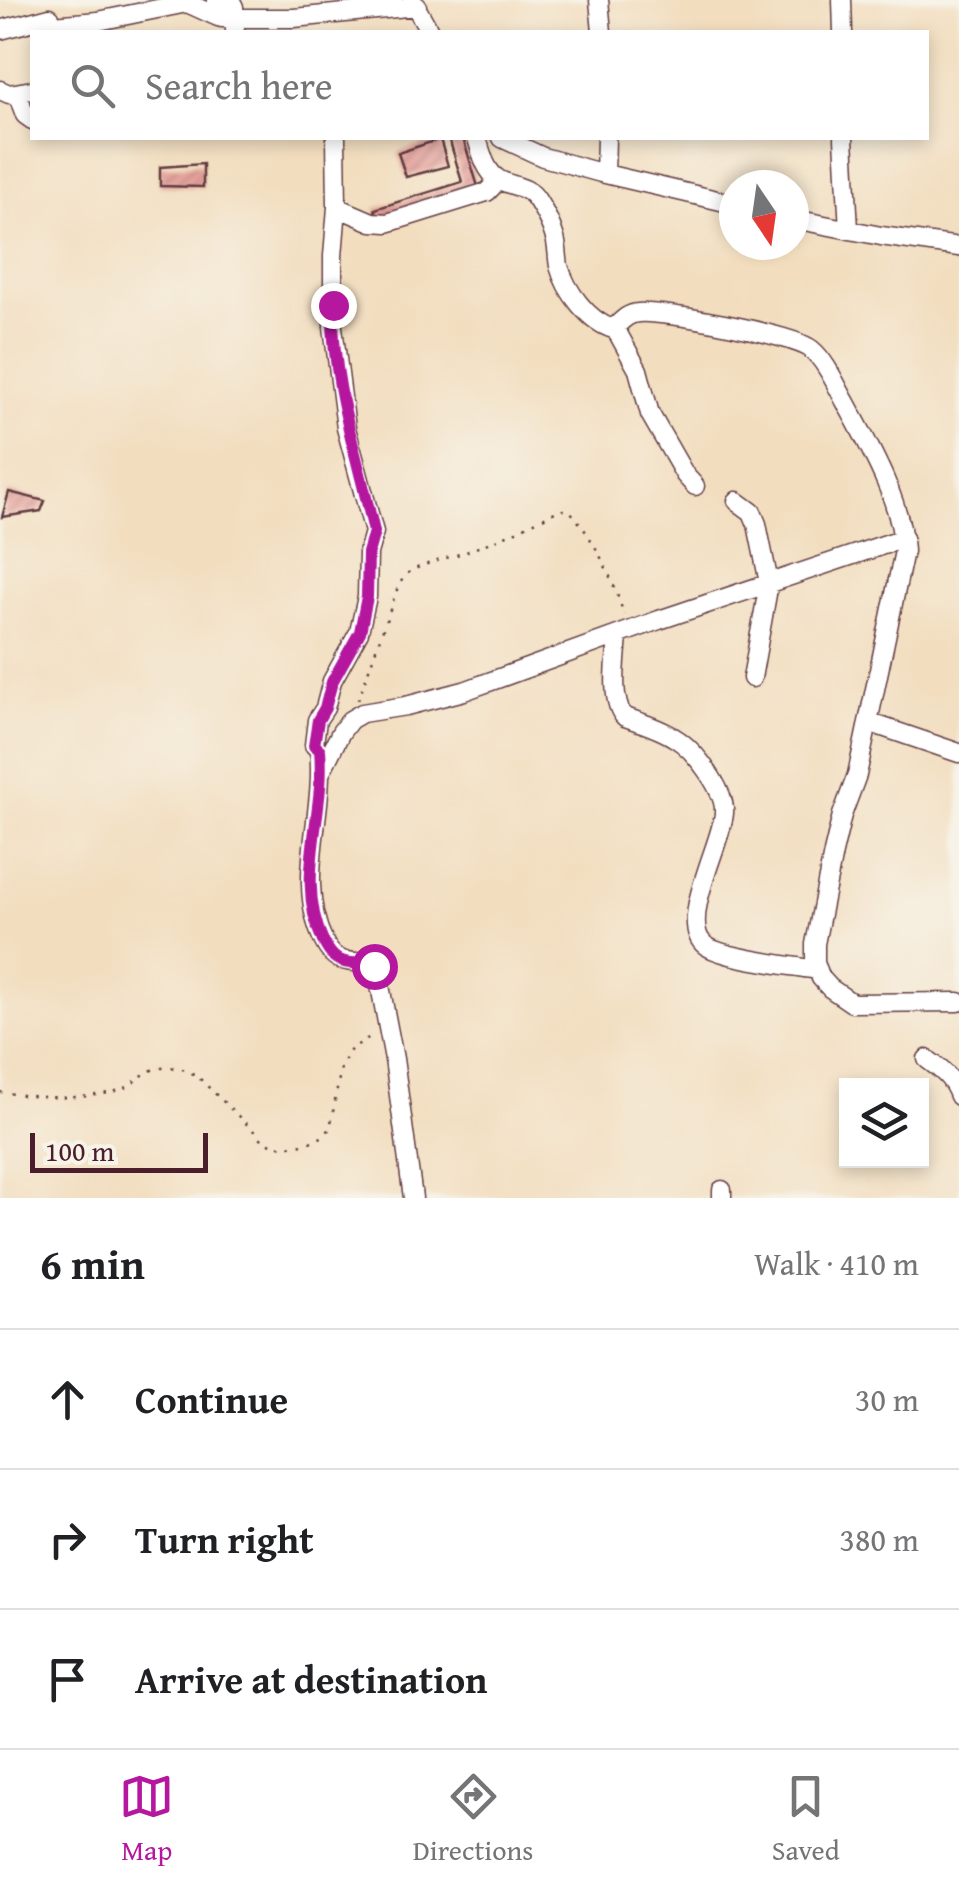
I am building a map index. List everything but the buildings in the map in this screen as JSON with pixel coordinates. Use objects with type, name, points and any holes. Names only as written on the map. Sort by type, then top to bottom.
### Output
[{"type":"street","points":[[599,0],[602,30]]},
{"type":"street","points":[[842,0],[843,30]]},
{"type":"street","points":[[0,30],[48,14],[99,27],[126,8],[188,2],[224,14],[294,26],[414,3],[429,30]]},
{"type":"street","points":[[17,91],[30,119]]},
{"type":"street","points":[[336,140],[332,327],[346,428],[374,532],[368,553],[367,597],[360,632],[332,682],[318,720],[314,745],[320,750],[321,772],[310,888],[315,920],[328,952],[344,963],[374,966],[378,975],[413,1198]]},
{"type":"street","points":[[478,140],[485,162],[496,177],[535,196],[556,238],[558,264],[565,282],[574,298],[599,323],[616,328],[630,314],[640,312],[728,325],[796,342],[812,350],[866,437],[892,498],[904,551],[857,774],[842,815],[824,893],[815,963],[830,988],[852,1003],[959,1002]]},
{"type":"street","points":[[506,140],[543,157],[719,201]]},
{"type":"street","points":[[605,174],[606,140]]},
{"type":"street","points":[[844,140],[848,230]]},
{"type":"street","points":[[337,207],[372,222],[386,222],[486,192],[496,177]]},
{"type":"street","points":[[809,221],[959,246]]},
{"type":"street","points":[[616,328],[638,370],[650,414],[695,486]]},
{"type":"street","points":[[738,500],[752,512],[757,524],[770,583],[752,678]]},
{"type":"street","points":[[321,772],[350,720],[362,712],[464,691],[904,538]]},
{"type":"street","points":[[623,633],[616,701],[619,711],[683,743],[716,784],[723,801],[724,814],[695,928],[702,944],[720,952],[818,970]]},
{"type":"street","points":[[868,722],[959,753]]},
{"type":"street","points":[[927,1058],[948,1074],[959,1096]]},
{"type":"path","points":[[350,720],[399,584],[408,573],[510,534],[560,510],[569,510],[582,524],[616,590],[623,633]]},
{"type":"path","points":[[0,1092],[51,1098],[101,1094],[130,1086],[144,1072],[180,1068],[199,1078],[265,1142],[283,1147],[303,1144],[319,1139],[330,1129],[336,1086],[351,1049],[368,1036],[389,1030]]},
{"type":"route","points":[[333,305],[332,327],[346,428],[374,532],[368,553],[367,597],[360,632],[332,682],[318,720],[314,745],[320,750],[321,772],[310,877],[315,920],[328,952],[344,963],[374,966]]}]
